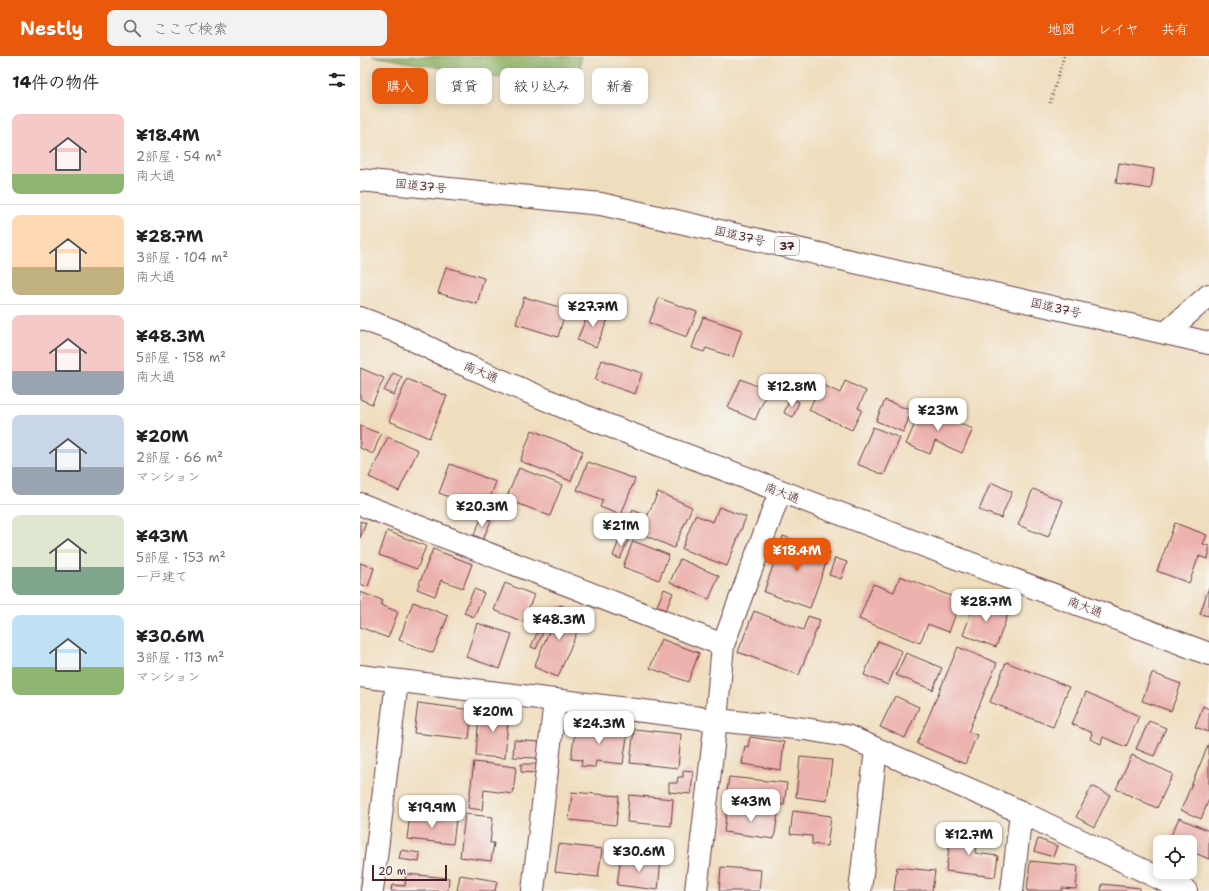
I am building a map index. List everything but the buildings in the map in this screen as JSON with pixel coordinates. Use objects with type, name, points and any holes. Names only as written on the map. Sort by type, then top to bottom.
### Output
[{"type":"main road","name":"国道37号","points":[[360,180],[601,204],[1209,343]]},
{"type":"main road","points":[[1166,333],[1209,295]]},
{"type":"main road","name":"南大通","points":[[360,318],[395,330],[458,362],[594,420],[1209,654]]},
{"type":"main road","points":[[696,891],[716,720],[723,645],[780,492]]},
{"type":"main road","points":[[360,504],[723,645]]},
{"type":"main road","points":[[360,676],[716,720],[805,729],[847,736],[1021,812],[1166,886],[1186,891]]},
{"type":"main road","points":[[372,891],[397,681]]},
{"type":"main road","points":[[533,891],[555,700]]},
{"type":"main road","points":[[860,891],[876,749]]},
{"type":"main road","points":[[1012,891],[1021,812]]},
{"type":"path","points":[[1050,103],[1064,56]]},
{"type":"green space","points":[[372,56],[581,56],[580,68],[500,68],[500,78],[492,77],[492,68],[441,68]]}]
